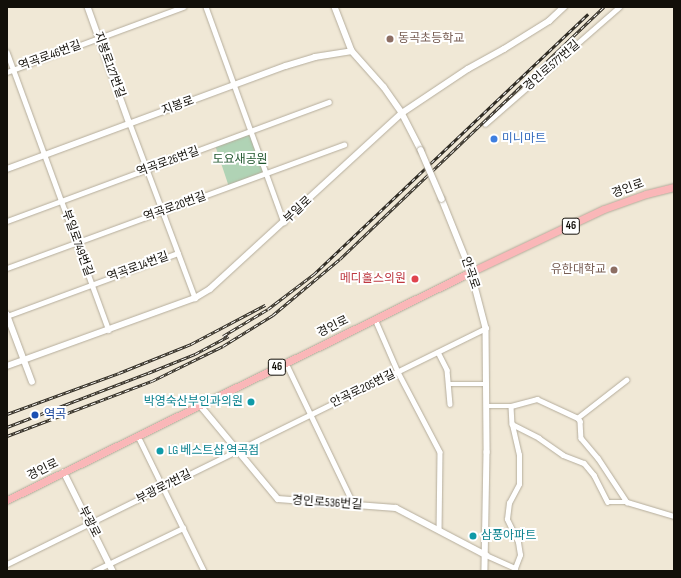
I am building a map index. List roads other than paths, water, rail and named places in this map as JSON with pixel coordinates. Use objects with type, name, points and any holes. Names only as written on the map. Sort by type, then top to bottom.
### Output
[{"type":"main road","name":"경인로","points":[[7,500],[471,272],[604,210],[646,194],[674,187]]},
{"type":"street","name":"지봉로127번길","points":[[88,7],[130,124]]},
{"type":"street","name":"역곡로46번길","points":[[7,72],[183,7]]},
{"type":"street","points":[[206,7],[233,85],[284,222]]},
{"type":"street","name":"안곡로","points":[[335,7],[352,51],[384,87],[402,113],[421,150],[471,272],[486,328],[487,406],[485,571]]},
{"type":"street","name":"부일로","points":[[7,366],[195,298],[218,283],[402,113],[468,69],[504,49],[548,21],[564,7]]},
{"type":"street","name":"경인로577번길","points":[[485,124],[619,7]]},
{"type":"street","name":"지봉로","points":[[7,169],[266,72],[315,57],[352,51]]},
{"type":"street","name":"부일로749번길","points":[[7,52],[109,330]]},
{"type":"street","name":"역곡로26번길","points":[[7,221],[329,102]]},
{"type":"street","points":[[130,124],[195,298]]},
{"type":"street","name":"역곡로20번길","points":[[7,268],[344,145]]},
{"type":"street","name":"역곡로14번길","points":[[7,315],[178,253]]},
{"type":"street","points":[[7,315],[32,382]]},
{"type":"street","points":[[375,319],[398,372],[440,452],[439,530]]},
{"type":"street","name":"안곡로205번길","points":[[238,450],[486,328]]},
{"type":"street","points":[[438,352],[447,370],[450,404]]},
{"type":"street","points":[[286,363],[354,505]]},
{"type":"street","points":[[578,418],[627,380]]},
{"type":"street","points":[[449,384],[487,384]]},
{"type":"street","points":[[487,406],[511,406],[537,399],[578,418],[580,421],[581,438],[598,458],[627,502]]},
{"type":"street","name":"경인로536번길","points":[[200,405],[278,499],[396,508],[486,555]]},
{"type":"street","points":[[486,555],[515,568],[520,555],[518,542],[507,519],[509,502],[519,484],[519,455],[512,424],[511,406]]},
{"type":"street","points":[[512,424],[540,438],[563,456],[584,462],[594,475],[608,502],[627,502],[674,516]]},
{"type":"street","points":[[138,436],[204,571]]},
{"type":"street","name":"부광로7번길","points":[[7,564],[238,450]]},
{"type":"street","name":"부광로","points":[[64,472],[113,571]]},
{"type":"street","points":[[94,571],[183,528]]},
{"type":"railway","points":[[7,436],[152,381],[223,346],[273,315],[340,259],[604,7]]},
{"type":"railway","points":[[223,336],[268,309],[314,274],[588,14]]},
{"type":"railway","points":[[7,414],[119,373],[191,344],[265,305]]},
{"type":"railway","points":[[7,427],[195,354],[229,336]]},
{"type":"place","name":"동곡초등학교","points":[[390,39]]},
{"type":"place","name":"미니마트","points":[[494,139]]},
{"type":"place","name":"유한대학교","points":[[614,270]]},
{"type":"place","name":"메디홀스의원","points":[[415,279]]},
{"type":"place","name":"박영숙산부인과의원","points":[[251,402]]},
{"type":"place","name":"역곡","points":[[35,415]]},
{"type":"place","name":"LG 베스트샵 역곡점","points":[[160,451]]},
{"type":"place","name":"삼풍아파트","points":[[473,536]]},
{"type":"park label","name":"도요새공원","points":[[240,160]]}]
